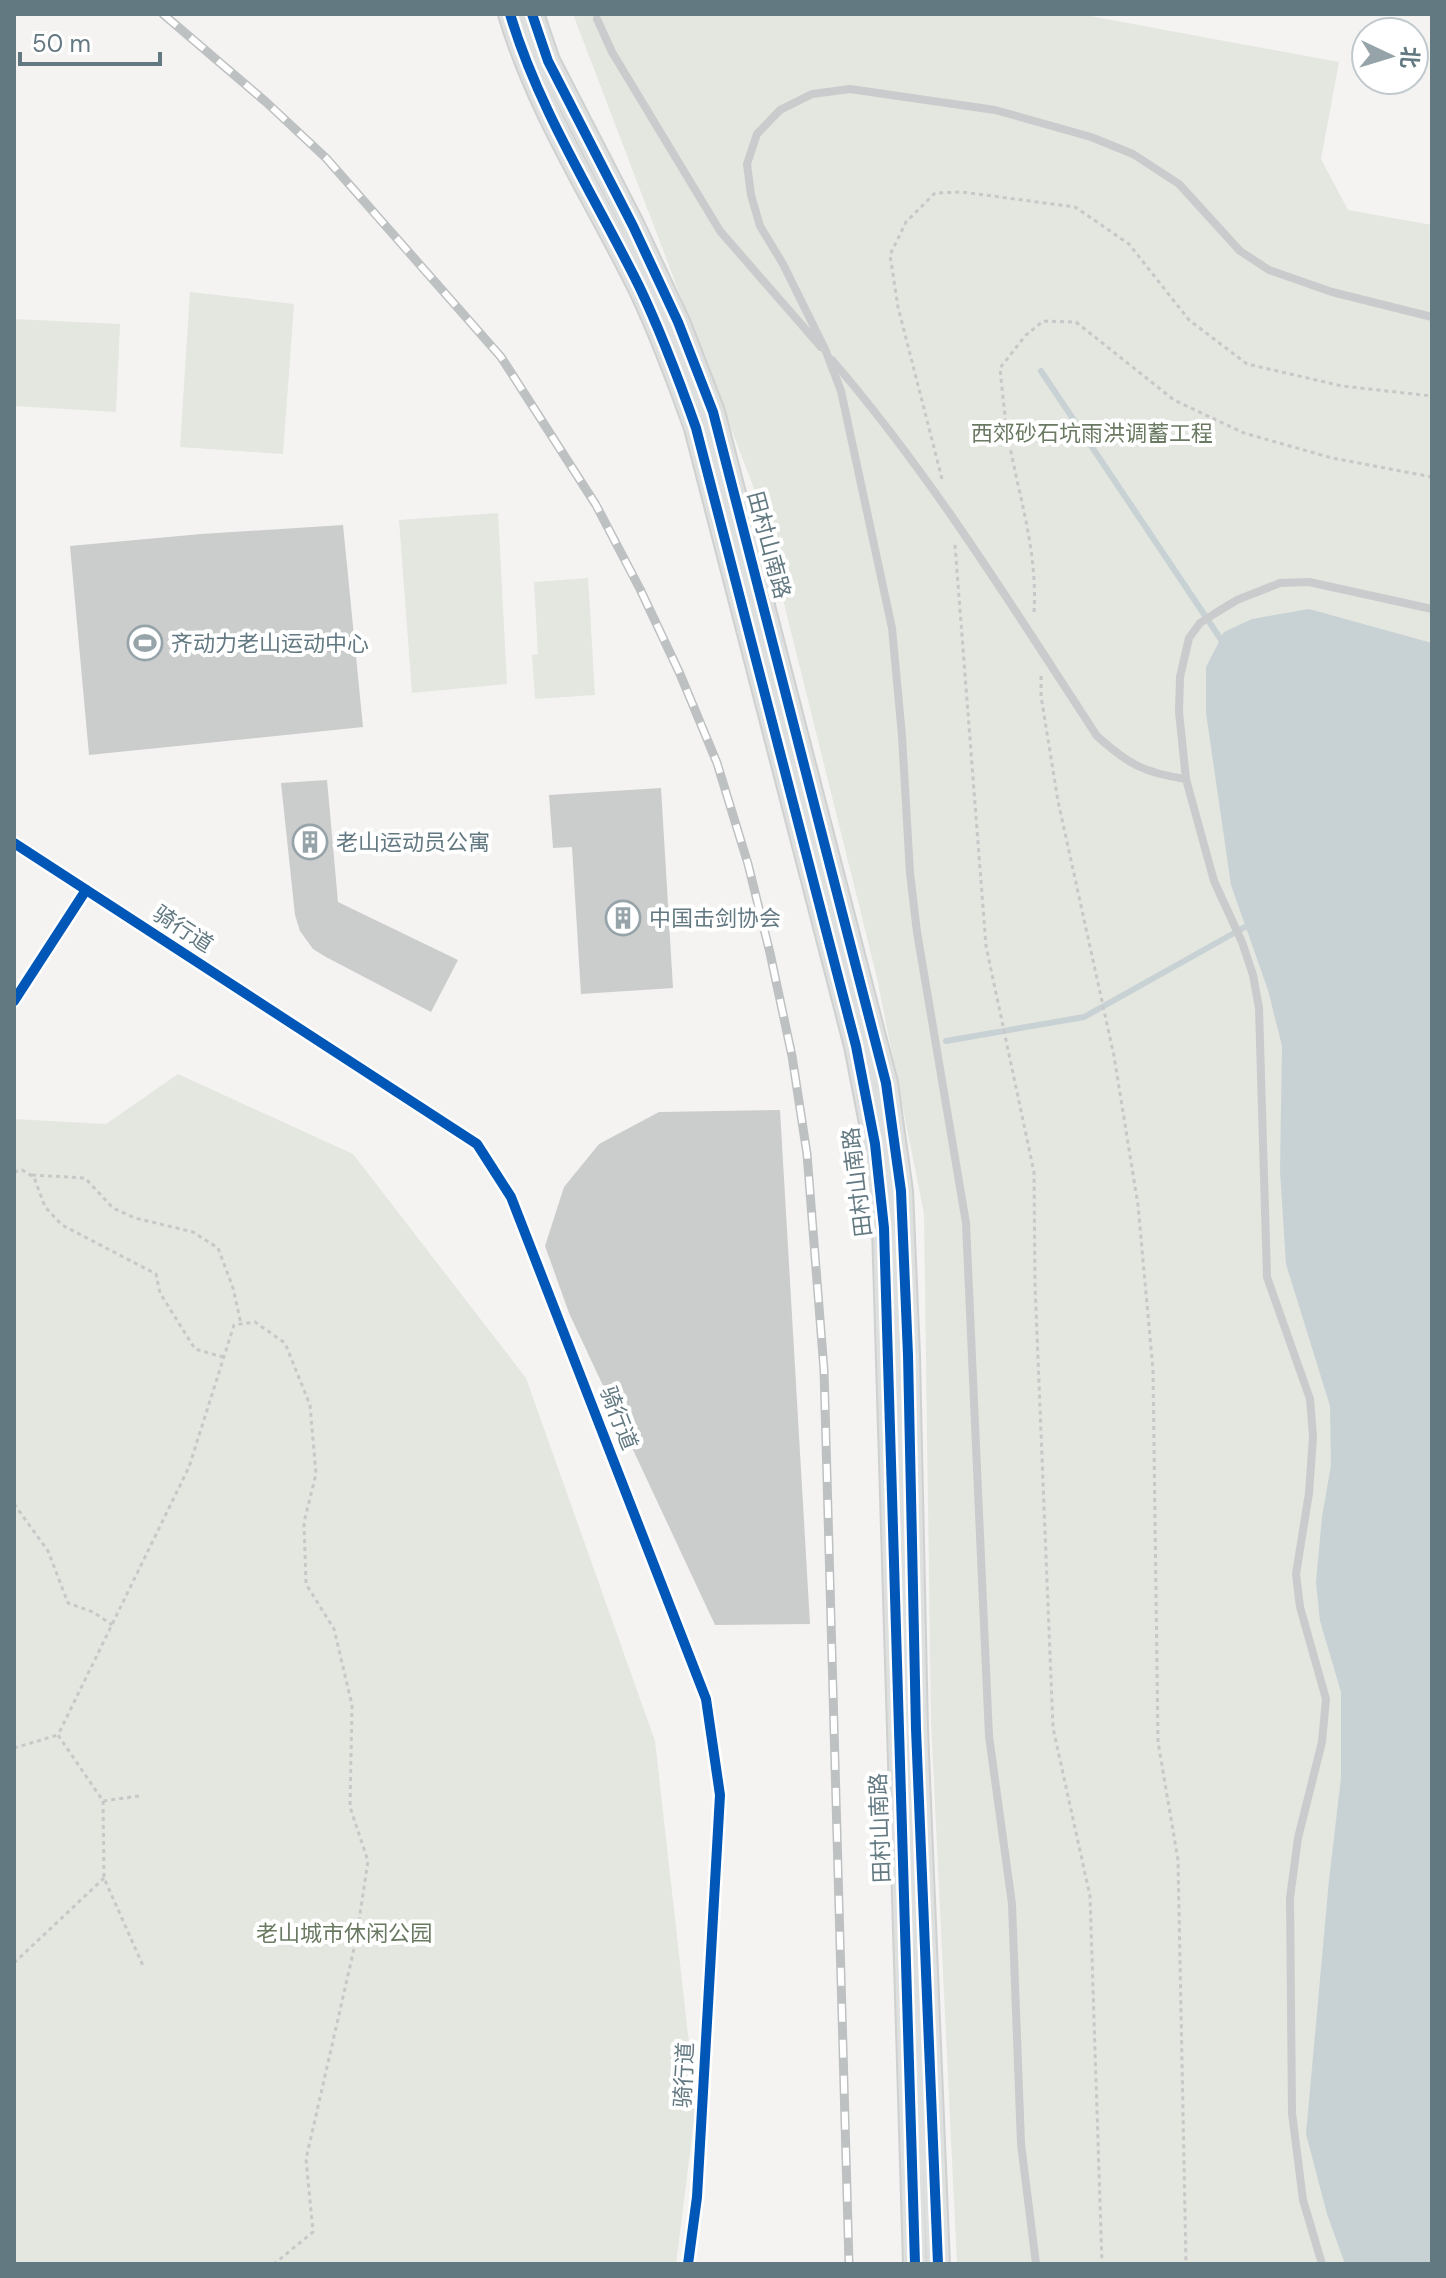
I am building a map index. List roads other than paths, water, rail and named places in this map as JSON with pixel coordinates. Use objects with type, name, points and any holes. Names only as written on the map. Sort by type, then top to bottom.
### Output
[{"type":"main road","name":"田村山南路","points":[[510,14],[520,48],[550,119],[639,286],[696,428],[852,1031],[875,1144],[884,1228],[915,2264]]},
{"type":"main road","name":"田村山南路","points":[[532,14],[548,61],[633,226],[678,322],[713,412],[886,1083],[901,1191],[905,1280],[916,1729],[938,2264]]},
{"type":"lane","points":[[597,19],[612,52],[720,231],[870,404],[952,518],[1097,736],[1125,761],[1161,775],[1186,779]]},
{"type":"lane","points":[[1036,2264],[1021,2144],[1012,1904],[989,1736],[966,1223],[917,932],[892,628],[841,391],[828,355],[783,264],[760,226],[751,195],[747,164],[757,134],[780,110],[812,94],[850,89],[995,110],[1091,137],[1133,154],[1179,184],[1240,251],[1269,270],[1332,292],[1432,317]]},
{"type":"lane","points":[[1322,2264],[1303,2200],[1292,2113],[1290,1898],[1298,1838],[1322,1742],[1326,1699],[1300,1607],[1296,1574],[1309,1493],[1313,1437],[1310,1399],[1267,1277],[1259,1008],[1253,975],[1214,881],[1186,779],[1179,712],[1180,677],[1189,638],[1200,623],[1237,600],[1280,583],[1309,582],[1432,609]]},
{"type":"waterway","points":[[1041,371],[1224,644]]},
{"type":"waterway","points":[[946,1041],[1084,1017],[1252,923]]},
{"type":"railway","points":[[163,14],[326,158],[501,357],[596,505],[640,589],[717,763],[748,864],[792,1056],[807,1154],[824,1370],[849,2264]]},
{"type":"place","name":"齐动力老山运动中心","points":[[145,643]]},
{"type":"place","name":"老山运动员公寓","points":[[310,842]]},
{"type":"place","name":"中国击剑协会","points":[[623,918]]},
{"type":"park label","name":"西郊砂石坑雨洪调蓄工程","points":[[1092,433]]},
{"type":"park label","name":"老山城市休闲公园","points":[[344,1933]]}]
